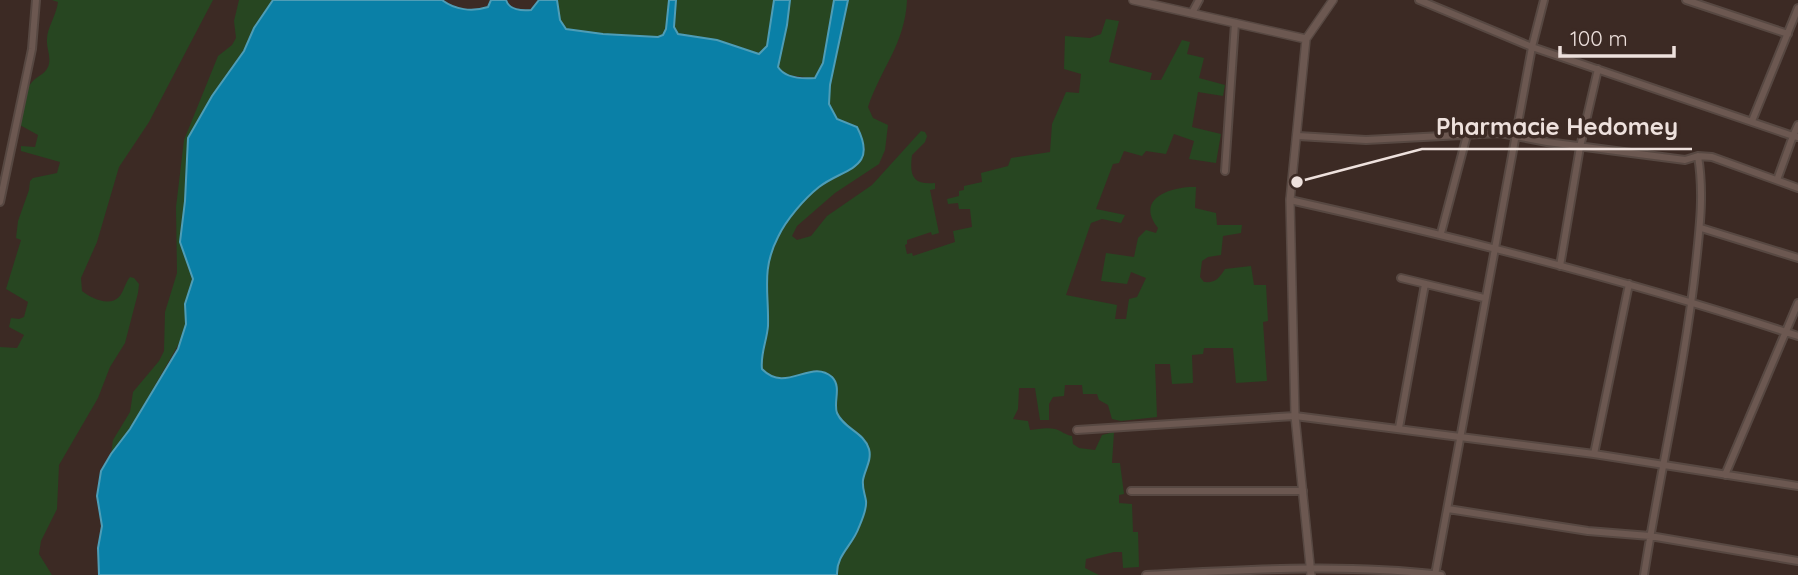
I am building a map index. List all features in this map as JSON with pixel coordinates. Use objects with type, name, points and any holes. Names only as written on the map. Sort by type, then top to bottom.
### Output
[{"type":"street","points":[[0,202],[32,49],[36,0]]},
{"type":"street","points":[[1133,0],[1306,39]]},
{"type":"street","points":[[1192,13],[1199,0]]},
{"type":"street","points":[[1311,571],[1295,416],[1290,200],[1306,39],[1333,0]]},
{"type":"street","points":[[1419,0],[1532,47],[1795,137]]},
{"type":"street","points":[[1434,575],[1514,134],[1544,0]]},
{"type":"street","points":[[1686,0],[1788,34]]},
{"type":"street","points":[[1752,121],[1798,8]]},
{"type":"street","points":[[1225,172],[1235,23]]},
{"type":"street","points":[[1560,266],[1580,147],[1598,69]]},
{"type":"street","points":[[1777,180],[1798,125]]},
{"type":"street","points":[[1298,136],[1366,140],[1514,134],[1580,147],[1685,160],[1698,156],[1712,157],[1798,188]]},
{"type":"street","points":[[1441,233],[1467,135]]},
{"type":"street","points":[[1643,575],[1693,303],[1701,228],[1702,190],[1698,156]]},
{"type":"street","points":[[1290,200],[1441,233],[1629,284],[1798,336]]},
{"type":"street","points":[[1701,228],[1798,258]]},
{"type":"street","points":[[1401,278],[1484,298]]},
{"type":"street","points":[[1399,428],[1425,284]]},
{"type":"street","points":[[1594,454],[1629,284]]},
{"type":"street","points":[[1725,475],[1798,303]]},
{"type":"street","points":[[1077,430],[1295,416],[1594,454],[1798,486]]},
{"type":"street","points":[[1131,491],[1303,491]]},
{"type":"street","points":[[1448,509],[1588,531],[1650,536],[1798,561]]},
{"type":"street","points":[[1146,575],[1311,571],[1441,575]]},
{"type":"green space","points":[[52,0],[213,0],[149,122],[119,167],[97,242],[81,278],[82,291],[95,299],[105,301],[119,297],[130,277],[139,284],[125,343],[110,367],[98,398],[59,465],[57,509],[41,541],[39,554],[52,575],[0,575],[0,347],[17,348],[24,335],[9,327],[11,318],[24,317],[28,302],[6,289],[21,240],[16,238],[18,221],[30,181],[57,173],[60,162],[21,151],[21,146],[35,147],[38,135],[18,124],[25,92],[46,70],[49,63],[47,35],[58,2]]},
{"type":"green space","points":[[239,0],[273,0],[188,138],[181,229],[193,279],[185,304],[186,324],[181,340],[130,429],[111,454],[113,440],[130,412],[133,392],[164,351],[165,312],[177,273],[176,207],[184,140],[218,56],[232,45],[236,38],[234,21]]},
{"type":"green space","points":[[557,0],[669,0],[666,29],[663,35],[658,37],[566,29],[560,20]]},
{"type":"green space","points":[[676,0],[774,0],[767,46],[759,54],[754,54],[717,40],[678,34],[674,27]]},
{"type":"green space","points":[[790,0],[834,0],[823,63],[814,78],[787,75],[778,67]]},
{"type":"green space","points":[[848,0],[907,0],[902,30],[868,107],[873,118],[888,125],[885,150],[879,164],[835,193],[797,226],[792,236],[797,240],[811,236],[827,216],[872,185],[921,131],[927,136],[925,142],[912,155],[911,169],[918,181],[935,183],[935,189],[930,190],[939,233],[932,235],[931,232],[907,240],[907,254],[912,253],[913,256],[955,242],[953,231],[972,227],[970,209],[959,209],[958,203],[948,204],[947,199],[959,196],[959,191],[964,190],[964,186],[982,182],[981,173],[1008,166],[1011,158],[1050,152],[1052,124],[1066,92],[1079,93],[1081,74],[1064,69],[1065,36],[1090,38],[1101,34],[1106,19],[1119,21],[1109,62],[1152,73],[1150,80],[1161,80],[1182,40],[1190,42],[1187,54],[1204,58],[1199,78],[1225,85],[1223,96],[1198,92],[1192,127],[1221,134],[1216,163],[1189,159],[1194,141],[1174,134],[1166,154],[1146,151],[1142,156],[1124,151],[1119,163],[1113,164],[1096,209],[1125,215],[1121,223],[1102,219],[1091,223],[1066,295],[1117,305],[1115,319],[1126,319],[1129,299],[1137,297],[1146,278],[1131,272],[1127,284],[1101,281],[1106,253],[1134,257],[1138,238],[1146,230],[1156,233],[1158,228],[1150,209],[1153,202],[1167,192],[1196,187],[1195,208],[1216,213],[1217,225],[1242,225],[1241,233],[1223,236],[1221,255],[1202,261],[1200,277],[1204,282],[1212,282],[1225,269],[1251,266],[1254,285],[1266,285],[1268,321],[1263,322],[1267,381],[1236,383],[1233,348],[1204,348],[1203,354],[1192,355],[1193,383],[1172,384],[1170,364],[1155,364],[1157,417],[1121,421],[1112,419],[1108,405],[1099,400],[1097,394],[1083,394],[1082,385],[1065,385],[1064,396],[1053,397],[1049,404],[1049,420],[1040,420],[1035,388],[1019,388],[1018,409],[1013,419],[1028,421],[1030,430],[1052,428],[1072,436],[1073,444],[1079,448],[1095,450],[1102,435],[1114,432],[1112,463],[1120,463],[1124,494],[1119,495],[1119,503],[1132,504],[1133,532],[1138,532],[1139,567],[1123,568],[1122,552],[1114,552],[1086,559],[1085,568],[1099,575],[837,575],[838,564],[859,528],[866,502],[862,482],[870,460],[836,411],[835,380],[816,370],[788,378],[774,377],[762,369],[762,363],[768,326],[766,267],[778,235],[818,188],[858,163],[865,148],[849,123],[837,119],[829,105],[828,95]]},
{"type":"water","points":[[273,0],[442,0],[452,6],[470,10],[488,7],[491,0],[506,0],[513,8],[531,10],[539,0],[557,0],[560,20],[566,29],[658,37],[663,35],[666,29],[669,0],[676,0],[674,27],[678,34],[717,40],[759,54],[767,46],[774,0],[790,0],[778,67],[789,76],[815,78],[823,63],[834,0],[848,0],[830,85],[829,104],[837,119],[857,127],[864,152],[855,166],[807,197],[781,230],[769,260],[768,326],[762,364],[762,369],[771,376],[780,378],[816,371],[832,377],[837,390],[837,413],[844,423],[863,438],[869,449],[863,483],[865,511],[839,562],[837,575],[99,575],[98,548],[102,526],[97,496],[101,471],[130,429],[178,349],[186,324],[185,304],[193,279],[180,242],[188,138]]},
{"type":"place","name":"Pharmacie Hedomey","points":[[1297,182]]}]
